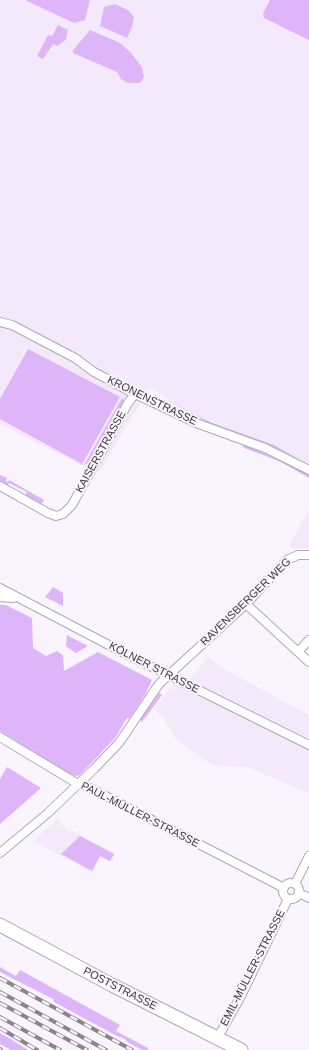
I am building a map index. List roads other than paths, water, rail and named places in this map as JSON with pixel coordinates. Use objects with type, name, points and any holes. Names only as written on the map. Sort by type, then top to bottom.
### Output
[{"type":"main road","name":"POSTSTRASSE","points":[[0,925],[112,985],[241,1050]]},
{"type":"street","name":"KRONENSTRASSE","points":[[0,322],[12,325],[75,358],[94,372],[135,394],[196,423],[265,448],[309,470]]},
{"type":"street","name":"KAISERSTRASSE","points":[[0,486],[48,513],[59,515],[68,510],[130,400],[135,394]]},
{"type":"street","name":"RAVENSBERGER WEG","points":[[1,851],[78,784],[119,743],[159,684],[246,604],[287,560],[298,555],[309,554]]},
{"type":"street","name":"KÖLNER STRASSE","points":[[0,588],[168,675],[309,745]]},
{"type":"street","points":[[0,597],[20,598]]},
{"type":"street","points":[[246,604],[309,662]]},
{"type":"street","points":[[298,652],[309,640]]},
{"type":"street","name":"PAUL-MÜLLER-STRASSE","points":[[0,738],[78,784],[92,789],[284,888]]},
{"type":"street","points":[[295,884],[309,856]]},
{"type":"street","points":[[284,888],[288,884],[295,884]]},
{"type":"street","points":[[295,884],[298,887],[299,893],[309,898]]},
{"type":"street","name":"EMIL-MÜLLER-STRASSE","points":[[284,888],[283,895],[288,899],[294,900],[299,893]]},
{"type":"street","name":"EMIL-MÜLLER-STRASSE","points":[[218,1038],[241,996],[288,899]]},
{"type":"railway","points":[[0,978],[132,1050]]},
{"type":"railway","points":[[0,992],[106,1050]]},
{"type":"railway","points":[[0,1003],[87,1050]]},
{"type":"railway","points":[[0,1017],[60,1050]]},
{"type":"railway","points":[[0,1028],[37,1050]]}]
